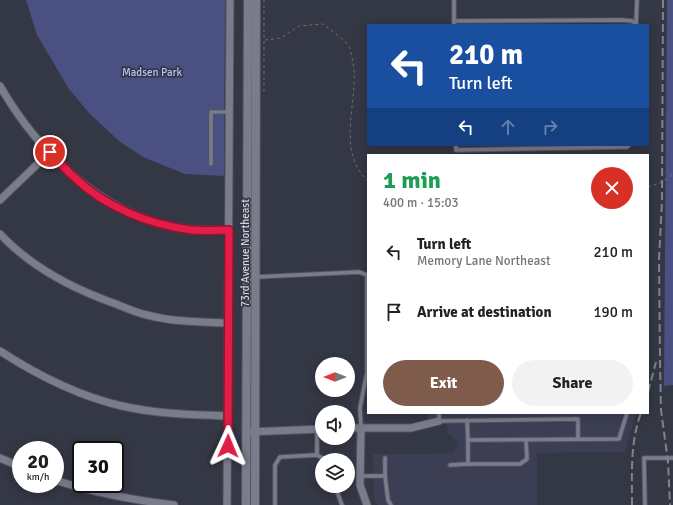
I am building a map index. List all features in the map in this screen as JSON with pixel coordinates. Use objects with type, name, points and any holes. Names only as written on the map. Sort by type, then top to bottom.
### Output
[{"type":"street","name":"73rd Avenue Northeast","points":[[227,505],[230,0]]},
{"type":"street","name":"73rd Avenue Northeast","points":[[246,505],[248,0]]},
{"type":"street","name":"73rd Avenue Northeast","points":[[255,505],[256,0]]},
{"type":"street","points":[[0,86],[11,105],[27,126],[74,178],[118,208],[145,219],[173,227],[194,230],[229,230]]},
{"type":"street","points":[[0,200],[50,152]]},
{"type":"street","points":[[0,234],[26,257],[51,275],[88,294],[148,315],[188,321],[229,323]]},
{"type":"street","points":[[0,351],[41,375],[69,388],[122,406],[175,414],[228,416]]},
{"type":"street","points":[[355,428],[411,428],[439,421]]},
{"type":"street","points":[[361,428],[360,485],[367,505]]},
{"type":"street","points":[[246,432],[315,429]]},
{"type":"street","points":[[0,458],[12,463]]},
{"type":"street","points":[[64,483],[104,494],[140,501],[174,505]]},
{"type":"lane","points":[[454,0],[454,23],[621,20],[632,21],[635,24]]},
{"type":"lane","points":[[636,24],[637,0]]},
{"type":"lane","points":[[211,164],[211,112],[230,112]]},
{"type":"lane","points":[[456,146],[456,150],[628,146]]},
{"type":"lane","points":[[256,277],[359,272],[367,276],[367,372],[360,408],[361,428]]},
{"type":"lane","points":[[439,414],[439,421],[578,419],[578,440]]},
{"type":"lane","points":[[468,440],[619,439],[627,414]]},
{"type":"lane","points":[[467,420],[468,464]]},
{"type":"lane","points":[[450,465],[520,464],[527,459],[526,440]]},
{"type":"lane","points":[[275,505],[275,465],[280,457],[315,455]]},
{"type":"lane","points":[[385,458],[385,476],[388,500],[391,505]]},
{"type":"lane","points":[[644,505],[644,458],[673,458]]},
{"type":"lane","points":[[360,476],[385,476]]},
{"type":"lane","points":[[338,493],[342,505]]},
{"type":"path","points":[[256,40],[281,38],[299,26],[323,24],[349,47],[354,64],[350,119],[351,145],[355,161],[367,180]]},
{"type":"path","points":[[649,187],[666,181],[673,174]]},
{"type":"shaded area","points":[[428,414],[636,414],[625,452],[537,453],[537,505],[378,505],[374,497],[373,454],[429,454],[454,452],[458,442],[447,433],[447,419],[428,419]]},
{"type":"green space","name":"Madsen Park","points":[[26,0],[225,0],[224,176],[185,174],[143,157],[119,141],[89,113],[69,89],[37,35]]},
{"type":"green space","points":[[667,0],[673,0],[673,385],[664,386]]},
{"type":"railway","points":[[663,0],[662,201],[659,259],[660,362],[661,410],[668,462],[670,505]]},
{"type":"railway","points":[[649,388],[656,362]]},
{"type":"railway","points":[[632,505],[633,447],[637,424],[641,414]]},
{"type":"route","points":[[50,152],[74,178],[118,208],[145,219],[173,227],[194,230],[229,230],[228,446]]}]
